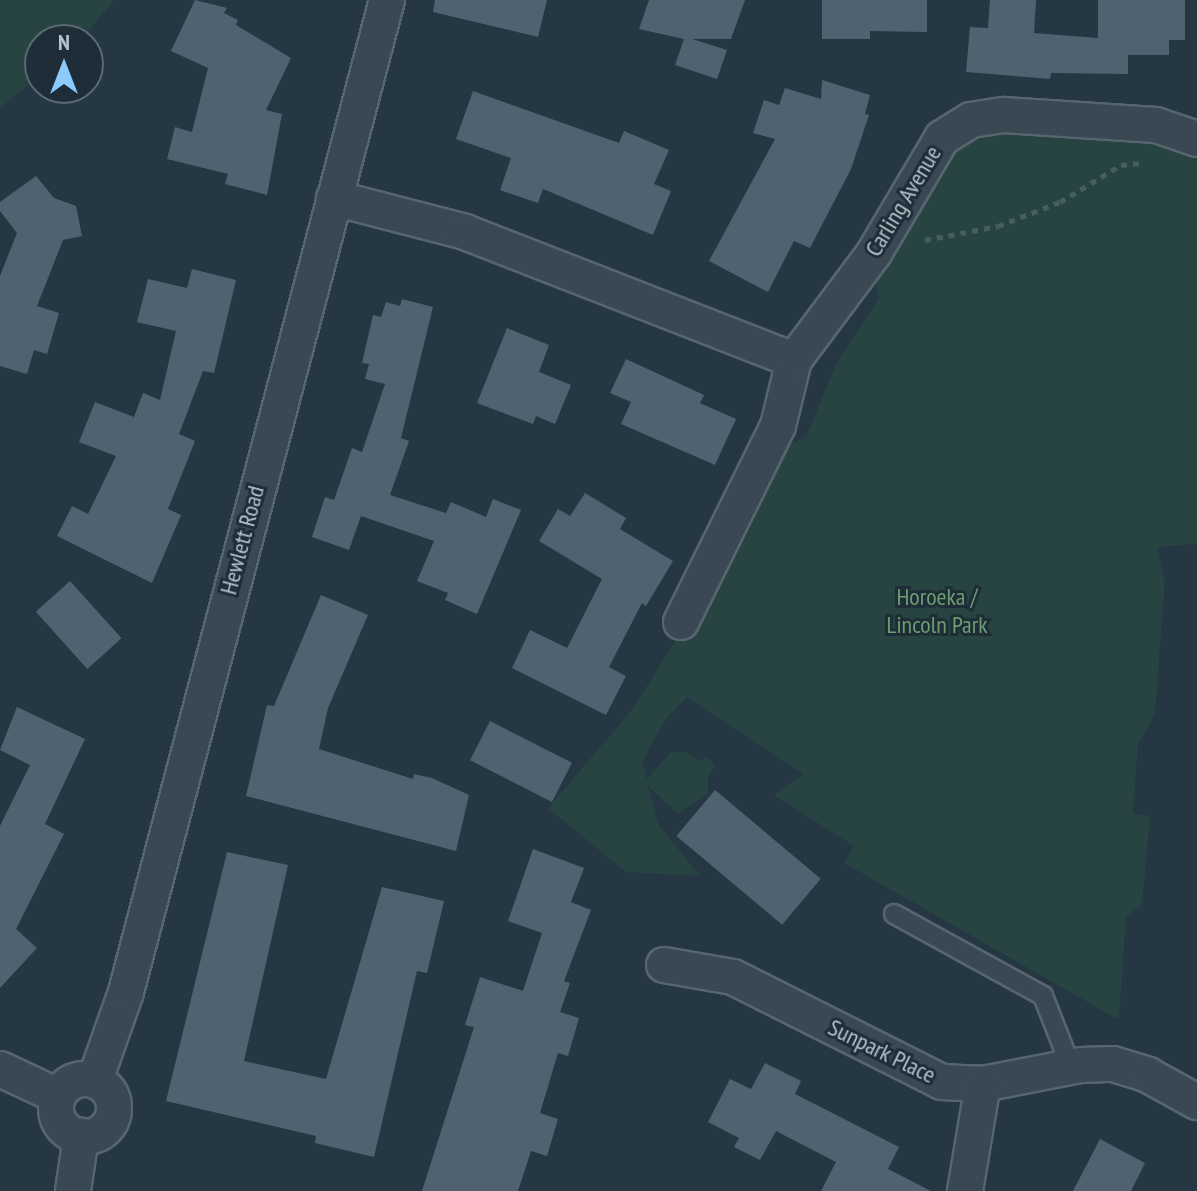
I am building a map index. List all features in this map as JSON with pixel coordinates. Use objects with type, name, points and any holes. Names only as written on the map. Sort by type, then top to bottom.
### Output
[{"type":"street","name":"Hewlett Road","points":[[95,1080],[126,992],[387,0]]},
{"type":"street","name":"Carling Avenue","points":[[681,622],[778,426],[794,360],[874,253],[922,164],[942,138],[971,120],[1004,115],[1156,125],[1197,139]]},
{"type":"street","points":[[334,198],[465,232],[794,360]]},
{"type":"street","name":"Sunpark Place","points":[[664,965],[733,977],[942,1082],[983,1084],[1071,1067],[1113,1064],[1148,1075],[1197,1102]]},
{"type":"street","points":[[0,1069],[58,1096]]},
{"type":"street","points":[[78,1079],[95,1080],[112,1098],[113,1115],[105,1129],[81,1136],[62,1126],[58,1096],[78,1079]]},
{"type":"street","points":[[965,1191],[983,1084]]},
{"type":"street","points":[[73,1191],[81,1136]]},
{"type":"lane","points":[[894,914],[1043,996],[1071,1067]]},
{"type":"path","points":[[912,248],[923,240],[998,226],[1060,202],[1121,165],[1151,161]]},
{"type":"green space","points":[[0,0],[114,0],[94,24],[24,24],[24,88],[0,108]]},
{"type":"green space","name":"Horoeka / Lincoln Park","points":[[1029,131],[1106,133],[1197,150],[1197,544],[1157,547],[1165,581],[1155,714],[1138,744],[1133,813],[1150,817],[1142,905],[1126,917],[1119,1020],[844,863],[854,846],[774,795],[803,774],[687,697],[664,721],[642,763],[647,779],[671,752],[687,752],[699,761],[706,757],[716,765],[708,776],[708,793],[678,814],[648,786],[658,824],[700,876],[626,872],[548,808],[631,711],[735,547],[787,445],[806,437],[837,362],[879,298],[875,279],[947,155],[959,150],[969,134]]},
{"type":"building","points":[[195,0],[227,8],[224,13],[238,20],[236,25],[291,58],[266,110],[282,114],[267,195],[225,184],[228,174],[167,159],[175,127],[192,132],[208,68],[171,51]]},
{"type":"building","points":[[435,0],[547,0],[538,37],[433,12]]},
{"type":"building","points":[[649,0],[745,0],[731,39],[692,39],[727,50],[717,79],[675,65],[684,39],[639,29]]},
{"type":"building","points":[[822,0],[927,0],[927,32],[870,31],[870,39],[822,39]]},
{"type":"building","points":[[990,0],[1036,0],[1034,33],[1098,38],[1098,0],[1185,0],[1185,40],[1169,40],[1169,55],[1128,55],[1128,74],[1051,73],[1050,79],[966,72],[970,27],[988,28]]},
{"type":"building","points":[[822,80],[870,95],[865,114],[869,115],[851,169],[810,248],[794,241],[768,292],[709,261],[775,139],[753,133],[764,100],[779,105],[785,88],[821,99]]},
{"type":"building","points":[[473,91],[619,143],[624,131],[669,150],[654,184],[671,191],[653,235],[543,189],[538,203],[500,190],[511,158],[456,139]]},
{"type":"building","points":[[36,176],[54,198],[76,206],[82,236],[63,240],[37,306],[59,313],[47,354],[34,350],[27,374],[0,366],[0,276],[17,233],[0,211],[0,202]]},
{"type":"building","points":[[192,269],[236,280],[214,373],[203,371],[179,434],[195,441],[168,509],[181,515],[152,583],[57,536],[72,506],[88,514],[116,456],[79,442],[95,402],[134,417],[143,393],[160,400],[176,331],[137,322],[148,279],[187,288]]},
{"type":"building","points":[[402,299],[433,307],[401,438],[409,441],[390,495],[446,513],[451,502],[486,517],[493,499],[521,510],[477,614],[445,600],[448,593],[417,581],[434,541],[361,516],[349,550],[312,537],[325,497],[334,500],[352,448],[362,452],[385,384],[365,379],[369,364],[362,363],[373,315],[381,317],[386,302],[400,306]]},
{"type":"building","points":[[507,328],[549,345],[539,372],[571,385],[555,424],[536,416],[533,424],[477,403]]},
{"type":"building","points":[[626,359],[704,395],[700,403],[736,419],[715,465],[621,424],[631,402],[610,393]]},
{"type":"building","points":[[585,493],[626,518],[620,529],[673,561],[646,606],[642,603],[609,667],[626,676],[606,715],[512,668],[530,630],[567,648],[602,579],[539,541],[558,509],[570,516]]},
{"type":"building","points":[[70,581],[122,638],[87,669],[36,612]]},
{"type":"building","points":[[321,595],[368,615],[328,708],[319,749],[413,779],[414,774],[432,778],[469,795],[456,851],[246,796],[267,705],[274,706]]},
{"type":"building","points":[[17,707],[85,739],[45,824],[64,834],[16,929],[37,948],[0,988],[0,826],[30,765],[0,750]]},
{"type":"building","points":[[490,721],[572,763],[552,802],[470,760]]},
{"type":"building","points":[[715,790],[821,879],[782,925],[676,836]]},
{"type":"building","points":[[533,849],[584,868],[571,902],[591,910],[564,981],[570,983],[560,1012],[579,1018],[568,1056],[558,1053],[540,1113],[558,1119],[547,1156],[531,1151],[518,1191],[422,1191],[474,1027],[465,1025],[480,977],[523,991],[542,933],[508,921]]},
{"type":"building","points":[[227,852],[288,865],[244,1061],[326,1079],[382,887],[444,901],[427,973],[417,971],[374,1157],[315,1143],[316,1136],[166,1101]]},
{"type":"building","points":[[765,1063],[801,1081],[795,1094],[899,1147],[888,1169],[931,1191],[821,1191],[836,1162],[776,1131],[760,1160],[734,1147],[739,1138],[708,1122],[730,1079],[751,1089]]},
{"type":"building","points":[[1100,1139],[1145,1163],[1131,1191],[1073,1191]]}]
